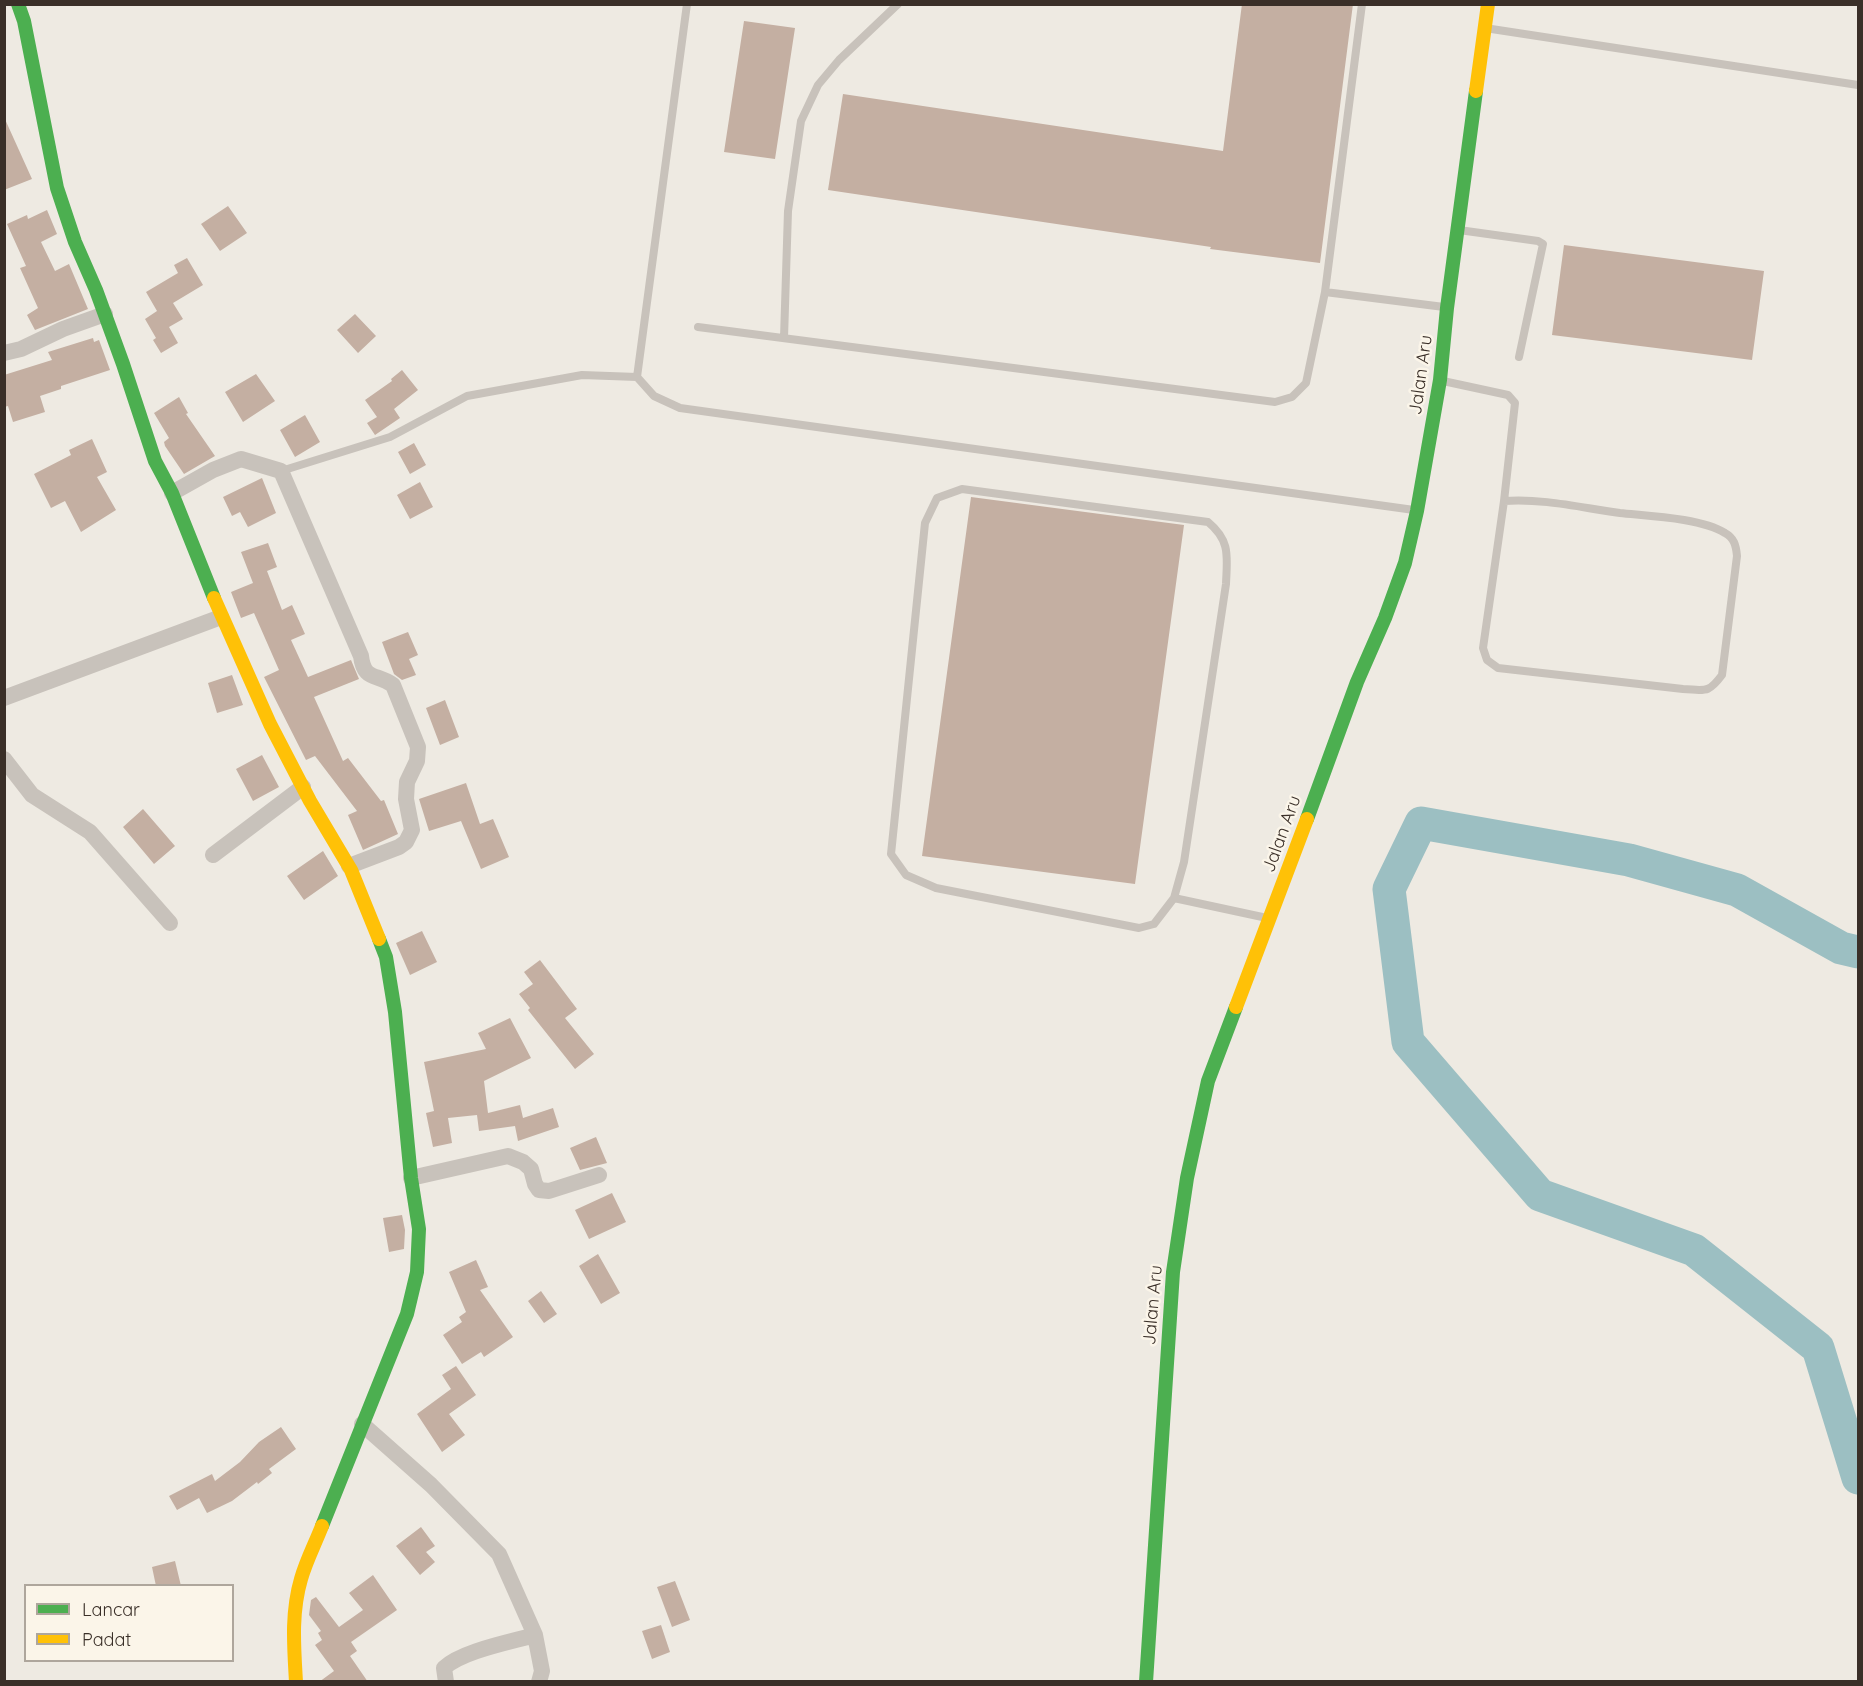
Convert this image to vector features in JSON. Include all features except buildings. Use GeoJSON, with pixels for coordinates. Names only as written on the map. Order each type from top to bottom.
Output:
{"type":"FeatureCollection","features":[{"type":"Feature","properties":{"kind":"street"},"geometry":{"type":"LineString","coordinates":[[18,4],[24,21],[57,188],[75,242],[105,314],[155,461],[172,493],[221,617],[270,724],[349,866],[386,957],[395,1012],[411,1178],[419,1229],[417,1272],[407,1314],[301,1579],[292,1638],[296,1682]]}},
{"type":"Feature","properties":{"kind":"street","name":"Jalan Aru"},"geometry":{"type":"LineString","coordinates":[[1146,1682],[1173,1272],[1187,1178],[1208,1081],[1357,682],[1385,618],[1405,563],[1417,511],[1440,380],[1447,308],[1488,4]]}},
{"type":"Feature","properties":{"kind":"street"},"geometry":{"type":"LineString","coordinates":[[4,353],[21,349],[63,329],[105,314]]}},
{"type":"Feature","properties":{"kind":"street"},"geometry":{"type":"LineString","coordinates":[[172,493],[241,459],[281,471],[361,656],[362,668],[369,675],[393,685],[418,747],[417,761],[407,782],[406,799],[412,830],[409,838],[399,847],[349,866]]}},
{"type":"Feature","properties":{"kind":"street"},"geometry":{"type":"LineString","coordinates":[[4,698],[221,617]]}},
{"type":"Feature","properties":{"kind":"street"},"geometry":{"type":"LineString","coordinates":[[4,759],[32,795],[90,832],[170,923]]}},
{"type":"Feature","properties":{"kind":"street"},"geometry":{"type":"LineString","coordinates":[[213,855],[303,787]]}},
{"type":"Feature","properties":{"kind":"street"},"geometry":{"type":"LineString","coordinates":[[411,1178],[508,1156],[523,1162],[531,1169],[539,1190],[549,1191],[599,1174]]}},
{"type":"Feature","properties":{"kind":"street"},"geometry":{"type":"LineString","coordinates":[[362,1424],[431,1485],[499,1554],[535,1635],[542,1671],[539,1682]]}},
{"type":"Feature","properties":{"kind":"street"},"geometry":{"type":"LineString","coordinates":[[446,1682],[444,1668],[450,1663],[475,1652],[535,1635]]}},
{"type":"Feature","properties":{"kind":"lane"},"geometry":{"type":"LineString","coordinates":[[637,377],[687,4]]}},
{"type":"Feature","properties":{"kind":"lane"},"geometry":{"type":"LineString","coordinates":[[784,338],[788,211],[801,121],[818,85],[839,60],[898,4]]}},
{"type":"Feature","properties":{"kind":"lane"},"geometry":{"type":"LineString","coordinates":[[698,327],[1275,402],[1292,398],[1306,383],[1325,292],[1362,4]]}},
{"type":"Feature","properties":{"kind":"lane"},"geometry":{"type":"LineString","coordinates":[[1485,28],[1858,85]]}},
{"type":"Feature","properties":{"kind":"lane"},"geometry":{"type":"LineString","coordinates":[[1459,230],[1538,241],[1542,244],[1519,357]]}},
{"type":"Feature","properties":{"kind":"lane"},"geometry":{"type":"LineString","coordinates":[[1325,292],[1447,308]]}},
{"type":"Feature","properties":{"kind":"lane"},"geometry":{"type":"LineString","coordinates":[[281,471],[390,437],[467,396],[582,375],[637,377],[654,396],[680,408],[1417,511]]}},
{"type":"Feature","properties":{"kind":"lane"},"geometry":{"type":"LineString","coordinates":[[1440,380],[1508,395],[1515,403],[1483,648],[1487,660],[1498,668],[1683,689],[1713,687],[1722,675],[1737,556],[1736,543],[1725,533],[1695,523],[1561,505],[1517,500],[1504,501]]}},
{"type":"Feature","properties":{"kind":"lane"},"geometry":{"type":"LineString","coordinates":[[962,489],[1194,519],[1208,522],[1219,531],[1227,547],[1226,584],[1184,862],[1174,898],[1154,924],[1139,928],[936,888],[906,876],[891,854],[925,523],[937,498],[962,489]]}},
{"type":"Feature","properties":{"kind":"lane"},"geometry":{"type":"LineString","coordinates":[[1174,898],[1270,919]]}},
{"type":"Feature","properties":{"kind":"waterway"},"geometry":{"type":"LineString","coordinates":[[1858,952],[1841,948],[1737,890],[1629,860],[1421,823],[1389,889],[1408,1042],[1540,1195],[1694,1250],[1818,1348],[1858,1478]]}},
{"type":"Feature","properties":{"kind":"traffic: fast"},"geometry":{"type":"LineString","coordinates":[[18,4],[24,21],[57,188],[75,242],[96,290],[123,364],[155,461],[172,493],[214,598]]}},
{"type":"Feature","properties":{"kind":"traffic: fast"},"geometry":{"type":"LineString","coordinates":[[1307,819],[1357,682],[1385,618],[1405,563],[1417,511],[1440,380],[1447,308],[1476,91]]}},
{"type":"Feature","properties":{"kind":"traffic: fast"},"geometry":{"type":"LineString","coordinates":[[322,1526],[407,1314],[417,1272],[419,1229],[411,1178],[395,1012],[386,957],[379,939]]}},
{"type":"Feature","properties":{"kind":"traffic: fast"},"geometry":{"type":"LineString","coordinates":[[1146,1682],[1173,1272],[1187,1178],[1208,1081],[1236,1007]]}},
{"type":"Feature","properties":{"kind":"traffic: slow"},"geometry":{"type":"LineString","coordinates":[[1476,91],[1488,4]]}},
{"type":"Feature","properties":{"kind":"traffic: slow"},"geometry":{"type":"LineString","coordinates":[[214,598],[270,724],[310,801],[351,870],[379,939]]}},
{"type":"Feature","properties":{"kind":"traffic: slow"},"geometry":{"type":"LineString","coordinates":[[1236,1007],[1307,819]]}},
{"type":"Feature","properties":{"kind":"traffic: slow"},"geometry":{"type":"LineString","coordinates":[[296,1682],[294,1630],[298,1592],[305,1566],[322,1526]]}}]}
